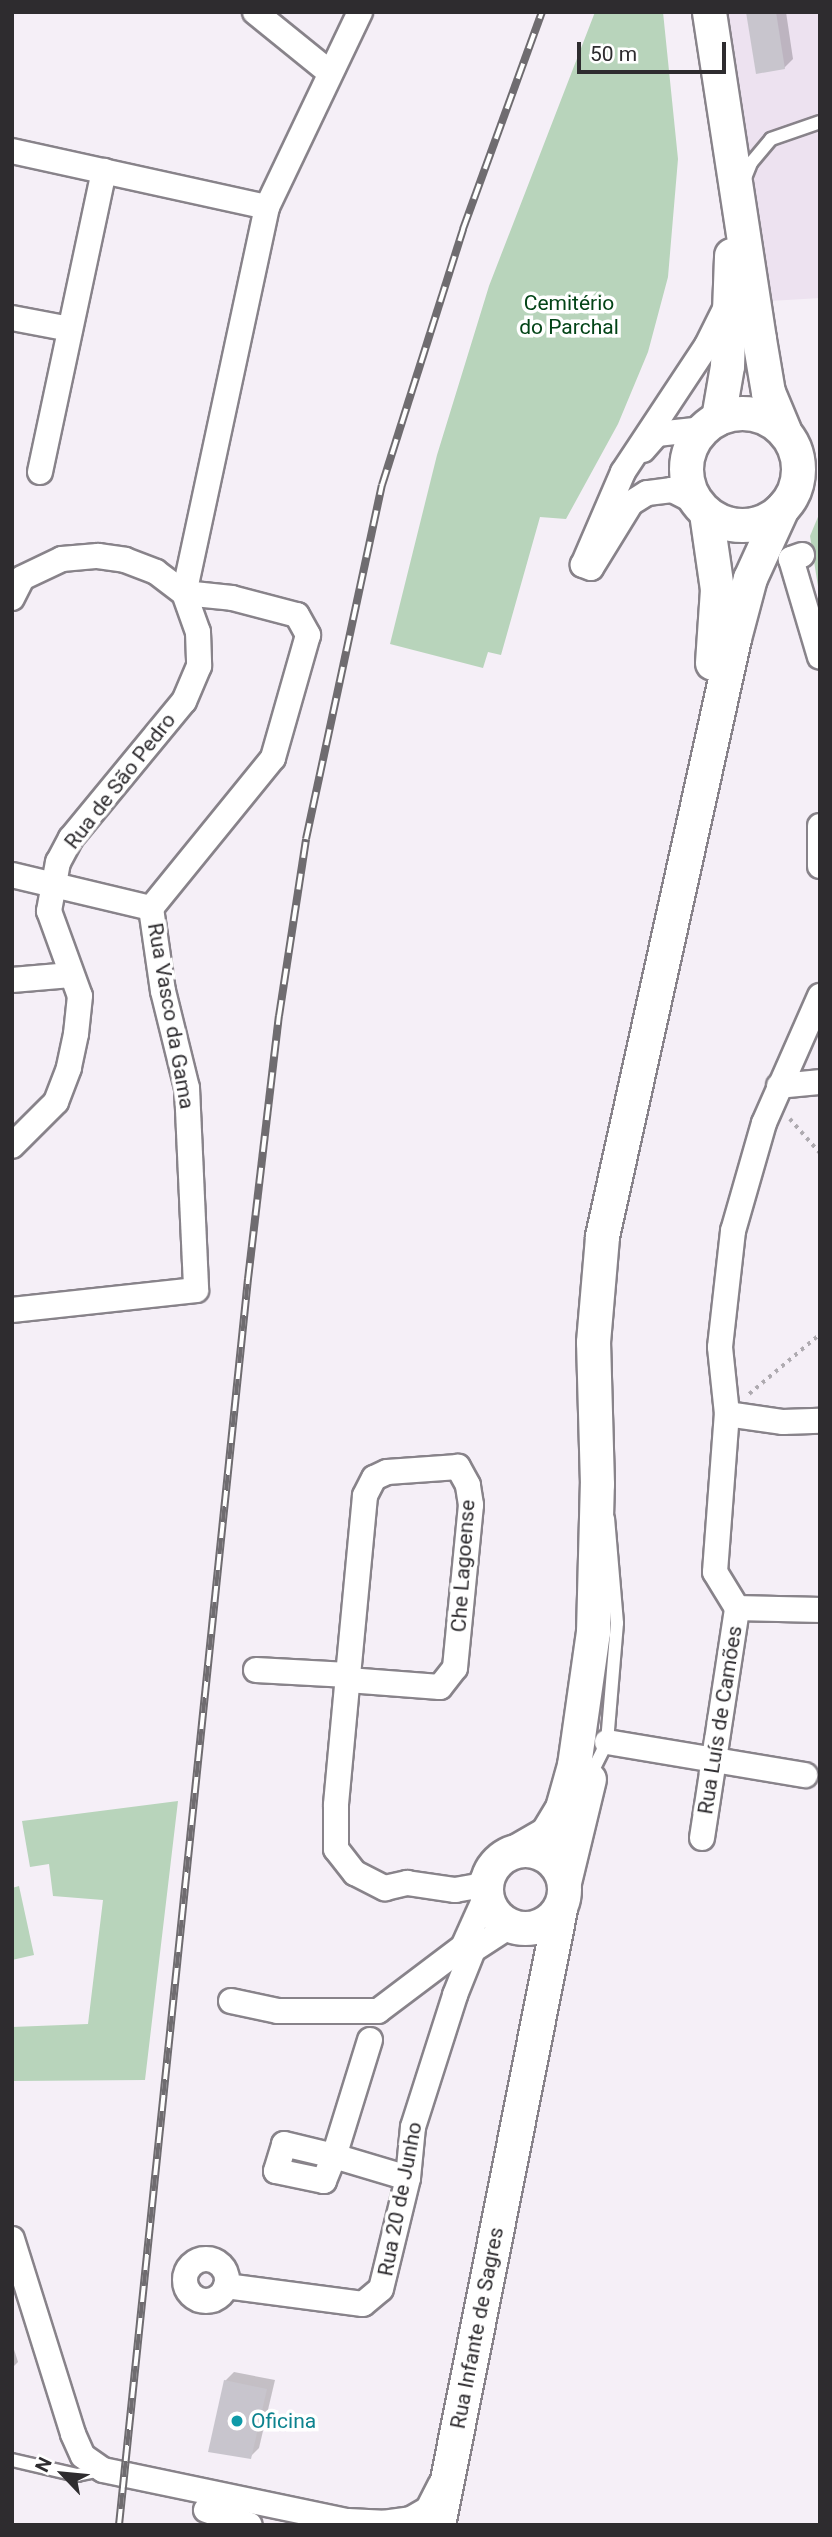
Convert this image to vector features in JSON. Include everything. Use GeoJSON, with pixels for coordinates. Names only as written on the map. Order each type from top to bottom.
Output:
{"type":"FeatureCollection","features":[{"type":"Feature","properties":{"kind":"main road"},"geometry":{"type":"LineString","coordinates":[[514,2131],[538,1982],[538,1956],[491,1910],[484,1893],[518,1850],[547,1833],[562,1808],[574,1765],[593,1632],[597,1484],[593,1342],[601,1236],[701,805],[750,578],[797,498],[799,444],[768,391],[709,12]]}},
{"type":"Feature","properties":{"kind":"main road"},"geometry":{"type":"LineString","coordinates":[[710,423],[727,366],[736,184]]}},
{"type":"Feature","properties":{"kind":"main road"},"geometry":{"type":"LineString","coordinates":[[701,805],[718,589],[701,507],[686,465],[690,445],[710,423],[737,412],[756,414],[799,444]]}},
{"type":"Feature","properties":{"kind":"main road"},"geometry":{"type":"LineString","coordinates":[[701,507],[728,524],[748,525],[797,498]]}},
{"type":"Feature","properties":{"kind":"main road"},"geometry":{"type":"LineString","coordinates":[[514,2131],[589,1779],[600,1715],[606,1536],[597,1484]]}},
{"type":"Feature","properties":{"kind":"main road"},"geometry":{"type":"LineString","coordinates":[[518,1850],[536,1850],[550,1858],[562,1896]]}},
{"type":"Feature","properties":{"kind":"main road"},"geometry":{"type":"LineString","coordinates":[[510,1928],[543,1925],[562,1896]]}},
{"type":"Feature","properties":{"kind":"main road","name":"Rua Infante de Sagres"},"geometry":{"type":"LineString","coordinates":[[438,2525],[514,2131]]}},
{"type":"Feature","properties":{"kind":"street"},"geometry":{"type":"LineString","coordinates":[[255,12],[329,72]]}},
{"type":"Feature","properties":{"kind":"street"},"geometry":{"type":"LineString","coordinates":[[16,584],[62,559],[98,556],[156,572],[184,593],[267,207],[329,72],[360,12]]}},
{"type":"Feature","properties":{"kind":"street"},"geometry":{"type":"LineString","coordinates":[[12,151],[267,207]]}},
{"type":"Feature","properties":{"kind":"street"},"geometry":{"type":"LineString","coordinates":[[40,472],[104,172]]}},
{"type":"Feature","properties":{"kind":"street"},"geometry":{"type":"LineString","coordinates":[[701,507],[672,490],[647,492],[631,503],[591,568],[583,565],[623,472],[707,345],[725,310],[736,184]]}},
{"type":"Feature","properties":{"kind":"street"},"geometry":{"type":"LineString","coordinates":[[12,318],[70,329]]}},
{"type":"Feature","properties":{"kind":"street"},"geometry":{"type":"LineString","coordinates":[[623,472],[657,435],[710,423]]}},
{"type":"Feature","properties":{"kind":"street"},"geometry":{"type":"LineString","coordinates":[[802,555],[791,559],[820,657]]}},
{"type":"Feature","properties":{"kind":"street","name":"Rua de São Pedro"},"geometry":{"type":"LineString","coordinates":[[12,1146],[56,1102],[69,1068],[80,996],[49,911],[51,884],[71,838],[184,701],[199,666],[198,632],[184,593]]}},
{"type":"Feature","properties":{"kind":"street","name":"Rua Vasco da Gama"},"geometry":{"type":"LineString","coordinates":[[12,1310],[196,1290],[187,1088],[163,991],[151,908],[273,758],[308,635],[297,615],[232,598],[184,593]]}},
{"type":"Feature","properties":{"kind":"street"},"geometry":{"type":"LineString","coordinates":[[820,826],[820,866]]}},
{"type":"Feature","properties":{"kind":"street"},"geometry":{"type":"LineString","coordinates":[[12,875],[151,908]]}},
{"type":"Feature","properties":{"kind":"street"},"geometry":{"type":"LineString","coordinates":[[12,980],[71,975]]}},
{"type":"Feature","properties":{"kind":"street","name":"Rua Luís de Camões"},"geometry":{"type":"LineString","coordinates":[[702,1838],[716,1761],[737,1608],[715,1572],[726,1414],[720,1347],[733,1231],[779,1086],[820,996]]}},
{"type":"Feature","properties":{"kind":"street"},"geometry":{"type":"LineString","coordinates":[[779,1086],[820,1082]]}},
{"type":"Feature","properties":{"kind":"street"},"geometry":{"type":"LineString","coordinates":[[726,1414],[783,1422],[820,1420]]}},
{"type":"Feature","properties":{"kind":"street","name":"Che Lagoense"},"geometry":{"type":"LineString","coordinates":[[256,1670],[348,1678],[440,1687],[455,1668],[471,1505],[468,1485],[458,1467],[387,1472],[374,1478],[365,1496],[348,1678],[335,1849],[355,1873],[385,1888]]}},
{"type":"Feature","properties":{"kind":"street"},"geometry":{"type":"LineString","coordinates":[[737,1608],[820,1610]]}},
{"type":"Feature","properties":{"kind":"street"},"geometry":{"type":"LineString","coordinates":[[607,1742],[804,1775]]}},
{"type":"Feature","properties":{"kind":"street"},"geometry":{"type":"LineString","coordinates":[[385,1888],[407,1882],[455,1891],[478,1886],[484,1893]]}},
{"type":"Feature","properties":{"kind":"street"},"geometry":{"type":"LineString","coordinates":[[385,1888],[439,1894],[484,1893]]}},
{"type":"Feature","properties":{"kind":"street"},"geometry":{"type":"LineString","coordinates":[[437,1970],[463,1947],[484,1893]]}},
{"type":"Feature","properties":{"kind":"street"},"geometry":{"type":"LineString","coordinates":[[231,2001],[278,2011],[378,2011],[437,1970],[510,1928]]}},
{"type":"Feature","properties":{"kind":"street","name":"Rua 20 de Junho"},"geometry":{"type":"LineString","coordinates":[[226,2286],[363,2304],[381,2289],[408,2178],[413,2127],[455,1995],[474,1950]]}},
{"type":"Feature","properties":{"kind":"street"},"geometry":{"type":"LineString","coordinates":[[437,1970],[455,1995]]}},
{"type":"Feature","properties":{"kind":"street"},"geometry":{"type":"LineString","coordinates":[[370,2040],[334,2156],[408,2178]]}},
{"type":"Feature","properties":{"kind":"street"},"geometry":{"type":"LineString","coordinates":[[12,2239],[73,2434],[83,2456],[113,2473],[250,2525]]}},
{"type":"Feature","properties":{"kind":"street"},"geometry":{"type":"LineString","coordinates":[[206,2510],[352,2523],[387,2524],[411,2519],[428,2509],[453,2452]]}},
{"type":"Feature","properties":{"kind":"lane"},"geometry":{"type":"LineString","coordinates":[[736,184],[771,139],[820,122]]}},
{"type":"Feature","properties":{"kind":"lane"},"geometry":{"type":"LineString","coordinates":[[589,1779],[607,1742],[617,1623],[612,1530],[597,1484]]}},
{"type":"Feature","properties":{"kind":"lane"},"geometry":{"type":"LineString","coordinates":[[12,2460],[76,2475],[113,2473]]}},
{"type":"Feature","properties":{"kind":"path"},"geometry":{"type":"LineString","coordinates":[[790,1119],[820,1153]]}},
{"type":"Feature","properties":{"kind":"path"},"geometry":{"type":"LineString","coordinates":[[726,1414],[820,1334]]}},
{"type":"Feature","properties":{"kind":"shaded area"},"geometry":{"type":"Polygon","coordinates":[[[709,12],[820,12],[820,298],[753,302],[709,12]]]}},
{"type":"Feature","properties":{"kind":"green space","name":"Cemitério do Parchal"},"geometry":{"type":"Polygon","coordinates":[[[595,12],[663,12],[678,159],[668,277],[648,352],[618,424],[566,519],[540,517],[501,655],[488,652],[483,668],[390,644],[437,455],[489,286],[595,12]]]}},
{"type":"Feature","properties":{"kind":"green space"},"geometry":{"type":"Polygon","coordinates":[[[820,512],[820,599],[810,536],[820,512]]]}},
{"type":"Feature","properties":{"kind":"green space"},"geometry":{"type":"Polygon","coordinates":[[[178,1801],[145,2080],[12,2081],[12,2027],[88,2024],[103,1900],[53,1896],[49,1864],[30,1867],[22,1821],[178,1801]]]}},
{"type":"Feature","properties":{"kind":"green space"},"geometry":{"type":"Polygon","coordinates":[[[19,1886],[34,1955],[12,1960],[12,1888],[19,1886]]]}},
{"type":"Feature","properties":{"kind":"building"},"geometry":{"type":"Polygon","coordinates":[[[746,12],[776,12],[785,69],[756,74],[746,12]]]}},
{"type":"Feature","properties":{"kind":"building","name":"Oficina"},"geometry":{"type":"Polygon","coordinates":[[[224,2380],[267,2389],[251,2459],[208,2452],[224,2380]]]}},
{"type":"Feature","properties":{"kind":"railway"},"geometry":{"type":"LineString","coordinates":[[119,2525],[248,1279],[279,1016],[306,839],[382,485],[463,229],[542,12]]}},
{"type":"Feature","properties":{"kind":"place","name":"Oficina"},"geometry":{"type":"Point","coordinates":[237,2421]}}]}
